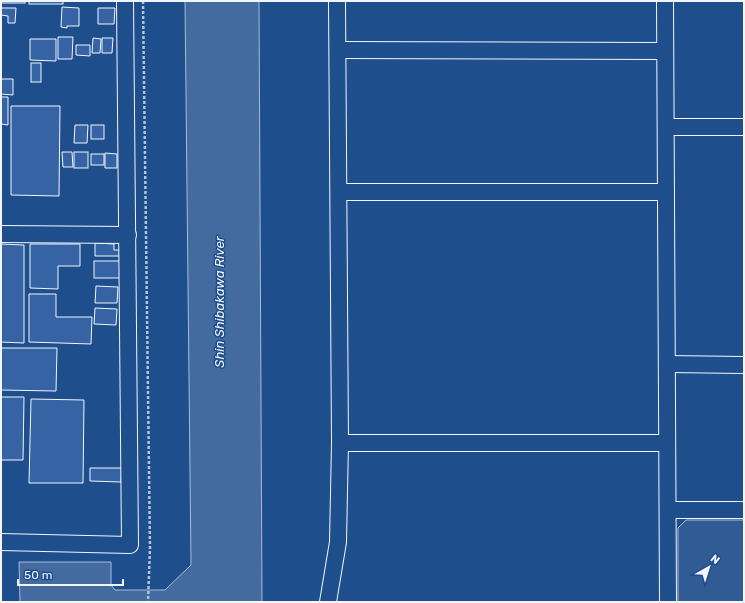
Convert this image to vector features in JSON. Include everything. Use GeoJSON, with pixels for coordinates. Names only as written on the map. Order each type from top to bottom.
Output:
{"type":"FeatureCollection","features":[{"type":"Feature","properties":{"kind":"street"},"geometry":{"type":"LineString","coordinates":[[1,542],[130,545],[125,1]]}},
{"type":"Feature","properties":{"kind":"street"},"geometry":{"type":"LineString","coordinates":[[328,602],[338,542],[340,443],[337,1]]}},
{"type":"Feature","properties":{"kind":"street"},"geometry":{"type":"LineString","coordinates":[[665,1],[668,602]]}},
{"type":"Feature","properties":{"kind":"street"},"geometry":{"type":"LineString","coordinates":[[338,50],[665,51]]}},
{"type":"Feature","properties":{"kind":"street"},"geometry":{"type":"LineString","coordinates":[[666,127],[744,127]]}},
{"type":"Feature","properties":{"kind":"street"},"geometry":{"type":"LineString","coordinates":[[339,192],[666,192]]}},
{"type":"Feature","properties":{"kind":"street"},"geometry":{"type":"LineString","coordinates":[[1,234],[128,235]]}},
{"type":"Feature","properties":{"kind":"street"},"geometry":{"type":"LineString","coordinates":[[667,364],[744,365]]}},
{"type":"Feature","properties":{"kind":"street"},"geometry":{"type":"LineString","coordinates":[[340,443],[667,443]]}},
{"type":"Feature","properties":{"kind":"street"},"geometry":{"type":"LineString","coordinates":[[668,510],[744,510]]}},
{"type":"Feature","properties":{"kind":"path"},"geometry":{"type":"LineString","coordinates":[[143,1],[150,548],[148,602]]}},
{"type":"Feature","properties":{"kind":"shaded area"},"geometry":{"type":"Polygon","coordinates":[[[686,520],[744,520],[744,602],[678,602],[678,528],[686,520]]]}},
{"type":"Feature","properties":{"kind":"water","name":"Shin Shibakawa River"},"geometry":{"type":"Polygon","coordinates":[[[185,1],[259,1],[262,602],[20,602],[19,562],[111,562],[111,585],[115,590],[165,590],[191,565],[185,1]]]}},
{"type":"Feature","properties":{"kind":"building"},"geometry":{"type":"Polygon","coordinates":[[[1,1],[25,1],[25,3],[1,3],[1,1]]]}},
{"type":"Feature","properties":{"kind":"building"},"geometry":{"type":"Polygon","coordinates":[[[29,1],[63,1],[63,4],[29,4],[29,1]]]}},
{"type":"Feature","properties":{"kind":"building"},"geometry":{"type":"Polygon","coordinates":[[[62,7],[79,8],[79,26],[67,26],[67,28],[61,27],[62,7]]]}},
{"type":"Feature","properties":{"kind":"building"},"geometry":{"type":"Polygon","coordinates":[[[1,8],[16,8],[15,23],[8,23],[8,16],[1,15],[1,8]]]}},
{"type":"Feature","properties":{"kind":"building"},"geometry":{"type":"Polygon","coordinates":[[[98,8],[115,8],[114,24],[98,24],[98,8]]]}},
{"type":"Feature","properties":{"kind":"building"},"geometry":{"type":"Polygon","coordinates":[[[58,37],[73,37],[72,59],[58,59],[58,37]]]}},
{"type":"Feature","properties":{"kind":"building"},"geometry":{"type":"Polygon","coordinates":[[[93,38],[101,39],[100,53],[92,53],[93,38]]]}},
{"type":"Feature","properties":{"kind":"building"},"geometry":{"type":"Polygon","coordinates":[[[102,38],[113,38],[112,53],[102,53],[102,38]]]}},
{"type":"Feature","properties":{"kind":"building"},"geometry":{"type":"Polygon","coordinates":[[[30,39],[56,39],[56,61],[30,60],[30,39]]]}},
{"type":"Feature","properties":{"kind":"building"},"geometry":{"type":"Polygon","coordinates":[[[76,45],[90,45],[90,56],[76,55],[76,45]]]}},
{"type":"Feature","properties":{"kind":"building"},"geometry":{"type":"Polygon","coordinates":[[[31,63],[41,63],[41,82],[31,82],[31,63]]]}},
{"type":"Feature","properties":{"kind":"building"},"geometry":{"type":"Polygon","coordinates":[[[1,79],[13,79],[13,95],[1,94],[1,79]]]}},
{"type":"Feature","properties":{"kind":"building"},"geometry":{"type":"Polygon","coordinates":[[[1,97],[8,97],[8,125],[1,124],[1,97]]]}},
{"type":"Feature","properties":{"kind":"building"},"geometry":{"type":"Polygon","coordinates":[[[11,106],[60,106],[59,196],[11,195],[11,106]]]}},
{"type":"Feature","properties":{"kind":"building"},"geometry":{"type":"Polygon","coordinates":[[[75,125],[88,125],[87,143],[74,143],[75,125]]]}},
{"type":"Feature","properties":{"kind":"building"},"geometry":{"type":"Polygon","coordinates":[[[91,125],[104,125],[104,139],[91,139],[91,125]]]}},
{"type":"Feature","properties":{"kind":"building"},"geometry":{"type":"Polygon","coordinates":[[[62,152],[72,152],[73,167],[63,167],[62,152]]]}},
{"type":"Feature","properties":{"kind":"building"},"geometry":{"type":"Polygon","coordinates":[[[74,152],[88,152],[88,168],[74,168],[74,152]]]}},
{"type":"Feature","properties":{"kind":"building"},"geometry":{"type":"Polygon","coordinates":[[[105,153],[117,154],[117,168],[105,168],[105,153]]]}},
{"type":"Feature","properties":{"kind":"building"},"geometry":{"type":"Polygon","coordinates":[[[91,154],[104,154],[104,165],[91,165],[91,154]]]}},
{"type":"Feature","properties":{"kind":"building"},"geometry":{"type":"Polygon","coordinates":[[[95,243],[114,244],[114,250],[121,250],[121,256],[95,256],[95,243]]]}},
{"type":"Feature","properties":{"kind":"building"},"geometry":{"type":"Polygon","coordinates":[[[1,244],[24,245],[24,343],[1,342],[1,244]]]}},
{"type":"Feature","properties":{"kind":"building"},"geometry":{"type":"Polygon","coordinates":[[[30,244],[80,244],[80,266],[58,266],[58,289],[30,288],[30,244]]]}},
{"type":"Feature","properties":{"kind":"building"},"geometry":{"type":"Polygon","coordinates":[[[94,261],[120,261],[120,278],[94,278],[94,261]]]}},
{"type":"Feature","properties":{"kind":"building"},"geometry":{"type":"Polygon","coordinates":[[[96,286],[118,287],[117,303],[95,303],[96,286]]]}},
{"type":"Feature","properties":{"kind":"building"},"geometry":{"type":"Polygon","coordinates":[[[29,294],[56,294],[56,317],[92,317],[91,344],[29,342],[29,294]]]}},
{"type":"Feature","properties":{"kind":"building"},"geometry":{"type":"Polygon","coordinates":[[[95,308],[117,309],[116,325],[94,324],[95,308]]]}},
{"type":"Feature","properties":{"kind":"building"},"geometry":{"type":"Polygon","coordinates":[[[1,348],[57,348],[56,391],[1,390],[1,348]]]}},
{"type":"Feature","properties":{"kind":"building"},"geometry":{"type":"Polygon","coordinates":[[[1,397],[24,397],[23,460],[1,460],[1,397]]]}},
{"type":"Feature","properties":{"kind":"building"},"geometry":{"type":"Polygon","coordinates":[[[31,399],[84,400],[83,483],[29,483],[31,399]]]}},
{"type":"Feature","properties":{"kind":"building"},"geometry":{"type":"Polygon","coordinates":[[[90,468],[122,468],[121,482],[90,481],[90,468]]]}}]}
